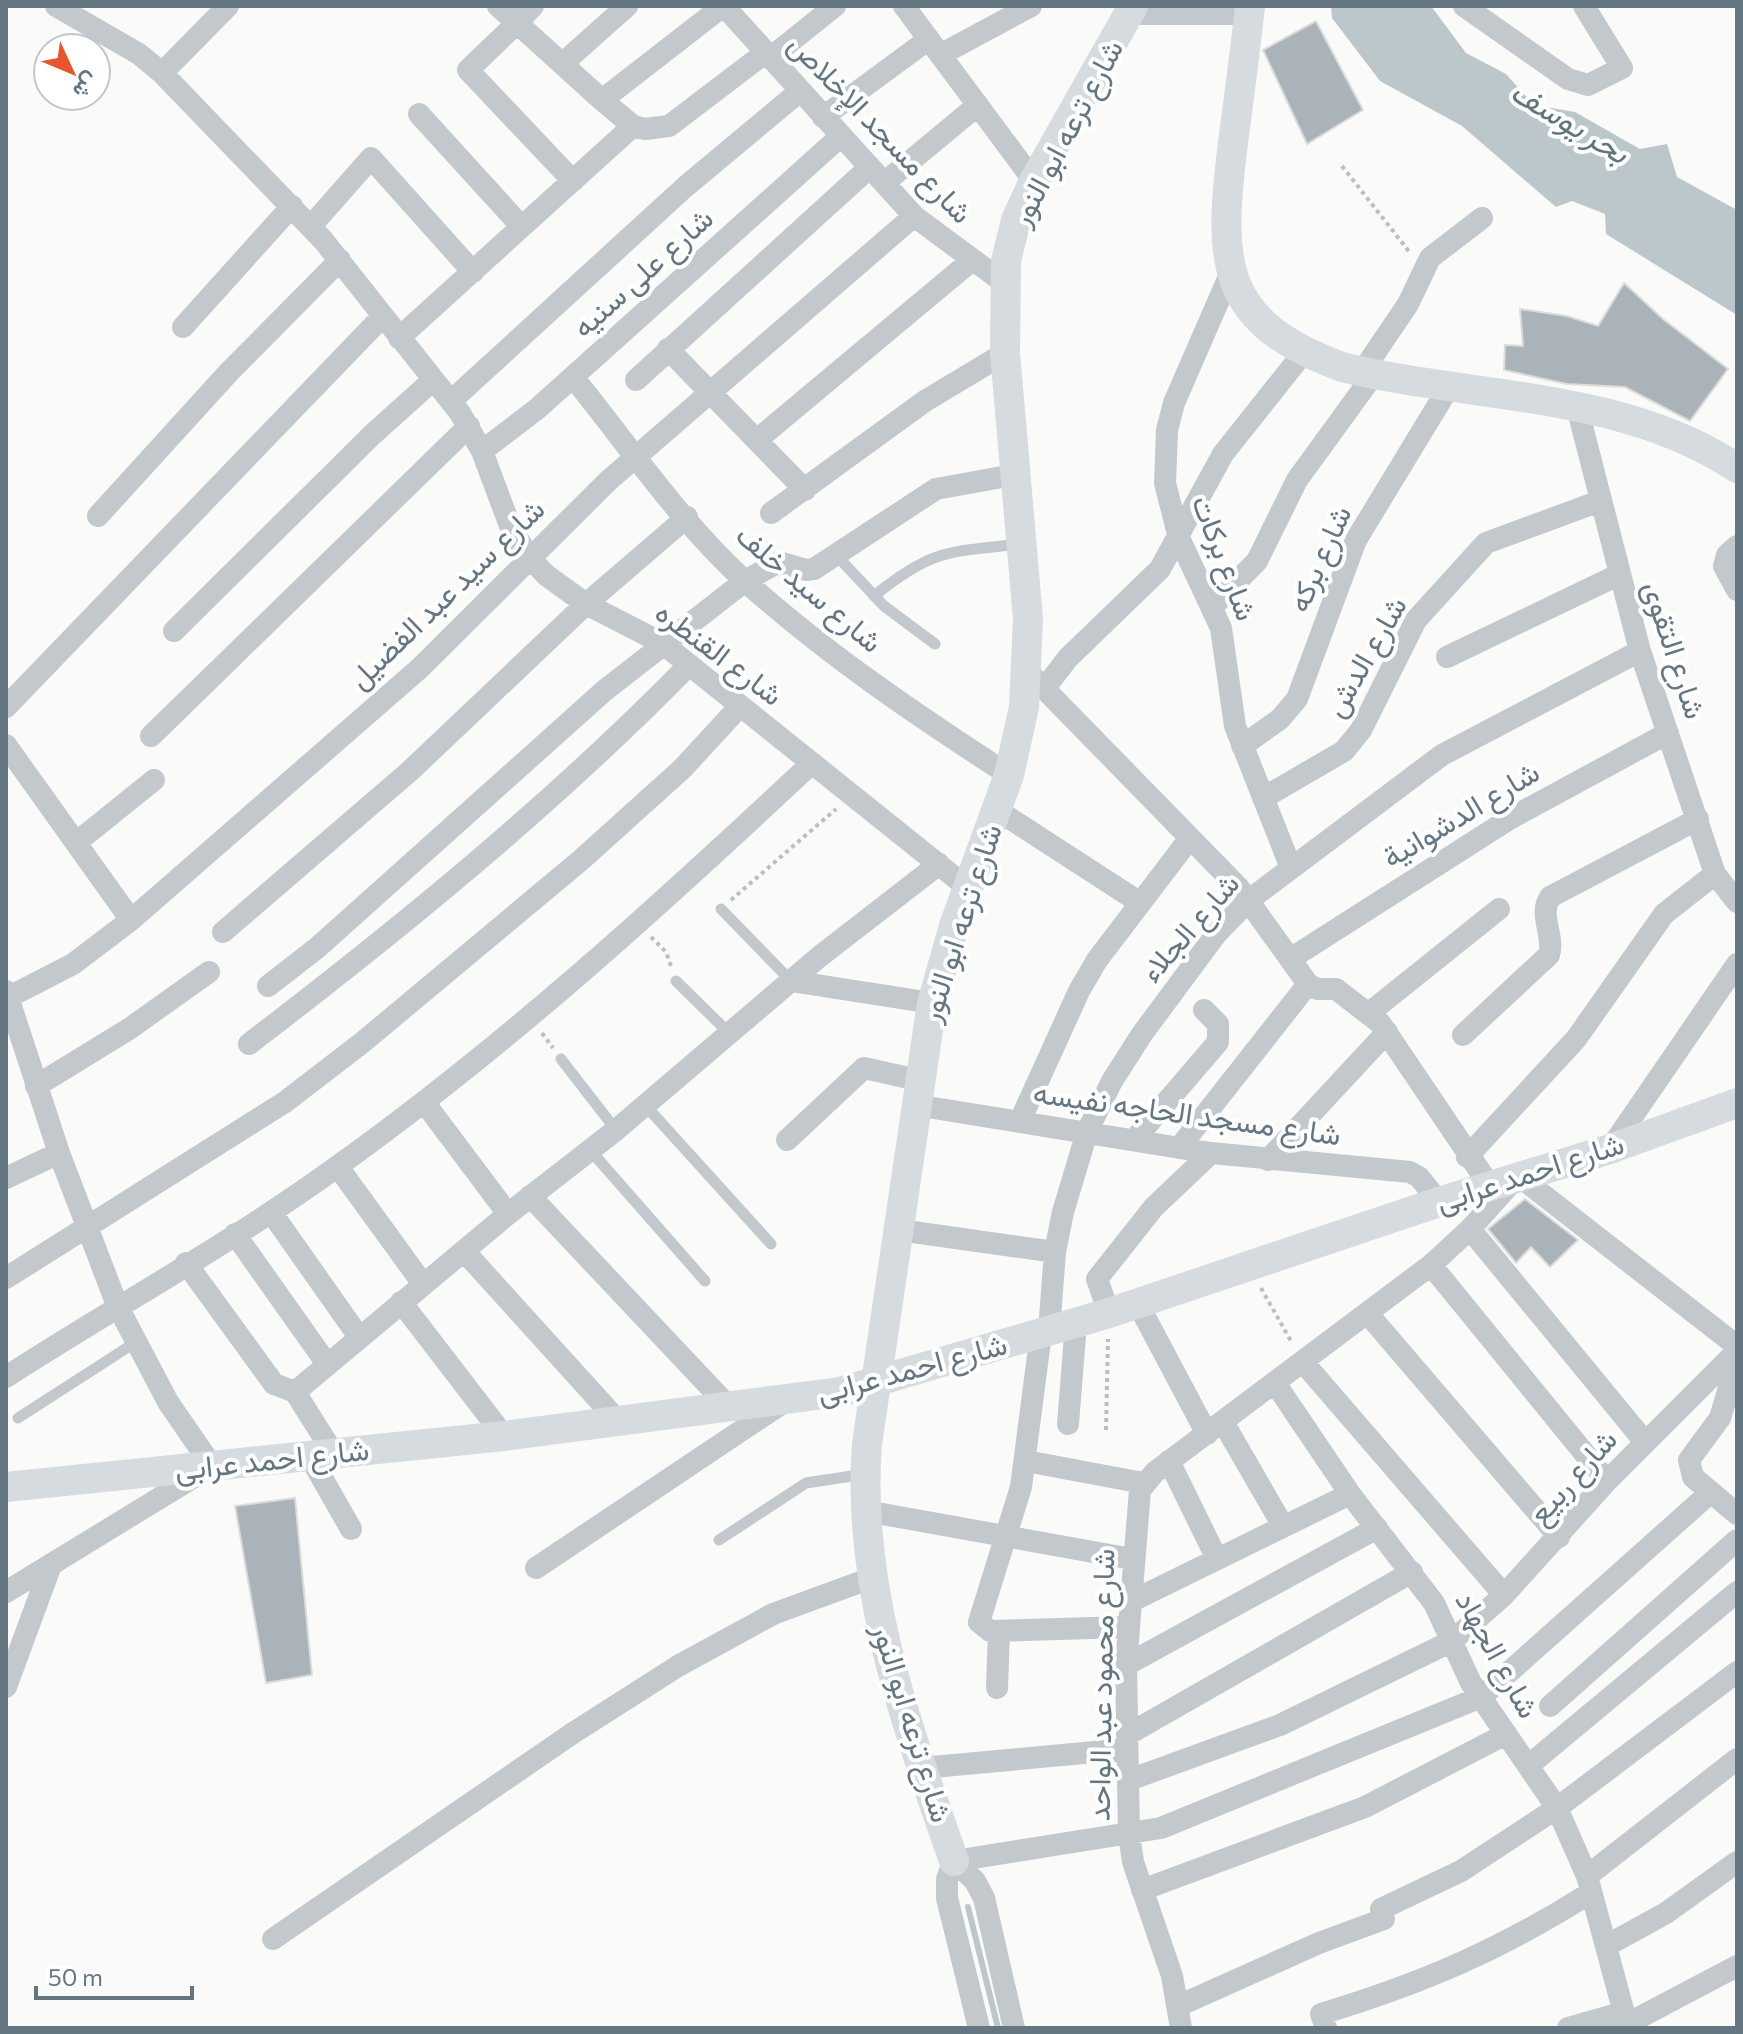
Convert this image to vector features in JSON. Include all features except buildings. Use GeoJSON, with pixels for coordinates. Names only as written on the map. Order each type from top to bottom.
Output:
{"type":"FeatureCollection","features":[{"type":"Feature","properties":{"kind":"street","name":"شارع القنطره"},"geometry":{"type":"LineString","coordinates":[[56,6],[139,54],[162,73],[311,226],[469,426],[482,451],[510,526],[529,557],[565,591],[662,643],[968,888]]}},
{"type":"Feature","properties":{"kind":"street"},"geometry":{"type":"LineString","coordinates":[[162,73],[228,6]]}},
{"type":"Feature","properties":{"kind":"street"},"geometry":{"type":"LineString","coordinates":[[498,6],[633,126],[657,129],[669,126],[835,6]]}},
{"type":"Feature","properties":{"kind":"street"},"geometry":{"type":"LineString","coordinates":[[533,6],[468,70],[573,181]]}},
{"type":"Feature","properties":{"kind":"street"},"geometry":{"type":"LineString","coordinates":[[562,64],[627,6]]}},
{"type":"Feature","properties":{"kind":"street"},"geometry":{"type":"LineString","coordinates":[[602,100],[723,6]]}},
{"type":"Feature","properties":{"kind":"street","name":"شارع مسجد الإخلاص"},"geometry":{"type":"LineString","coordinates":[[723,6],[914,216],[1003,282]]}},
{"type":"Feature","properties":{"kind":"street"},"geometry":{"type":"LineString","coordinates":[[904,6],[1034,181]]}},
{"type":"Feature","properties":{"kind":"street"},"geometry":{"type":"LineString","coordinates":[[823,117],[935,47],[1031,6]]}},
{"type":"Feature","properties":{"kind":"street"},"geometry":{"type":"LineString","coordinates":[[1466,7],[1568,79],[1588,85],[1622,68],[1584,6]]}},
{"type":"Feature","properties":{"kind":"street"},"geometry":{"type":"LineString","coordinates":[[1132,10],[1250,10],[1225,212],[1225,243],[1231,272],[1243,298],[1260,320],[1304,352],[1368,373],[1577,407],[1670,431],[1737,468]]}},
{"type":"Feature","properties":{"kind":"street","name":"شارع ترعه ابو النور"},"geometry":{"type":"LineString","coordinates":[[1014,2028],[984,1898],[975,1881],[954,1861],[891,1668],[874,1577],[865,1474],[916,1092],[932,1003],[968,888],[1009,775],[1024,707],[1036,680],[1013,475],[1003,282],[1013,230],[1034,181],[1132,10]]}},
{"type":"Feature","properties":{"kind":"street"},"geometry":{"type":"LineString","coordinates":[[451,401],[685,187],[800,91]]}},
{"type":"Feature","properties":{"kind":"street"},"geometry":{"type":"LineString","coordinates":[[636,380],[668,349],[877,175],[978,105]]}},
{"type":"Feature","properties":{"kind":"street"},"geometry":{"type":"LineString","coordinates":[[419,114],[521,226]]}},
{"type":"Feature","properties":{"kind":"street"},"geometry":{"type":"LineString","coordinates":[[399,338],[633,126]]}},
{"type":"Feature","properties":{"kind":"street","name":"شارع على سنيه"},"geometry":{"type":"LineString","coordinates":[[482,451],[573,377],[841,136]]}},
{"type":"Feature","properties":{"kind":"street"},"geometry":{"type":"LineString","coordinates":[[311,226],[371,158],[473,272]]}},
{"type":"Feature","properties":{"kind":"street"},"geometry":{"type":"LineString","coordinates":[[183,327],[292,206]]}},
{"type":"Feature","properties":{"kind":"street","name":"شارع سيد عبد الفضيل"},"geometry":{"type":"LineString","coordinates":[[7,994],[73,964],[131,920],[420,668],[529,557],[637,456],[914,216]]}},
{"type":"Feature","properties":{"kind":"street"},"geometry":{"type":"LineString","coordinates":[[1214,605],[1257,561],[1297,480],[1368,373],[1408,304],[1422,269],[1430,258],[1482,218]]}},
{"type":"Feature","properties":{"kind":"street"},"geometry":{"type":"LineString","coordinates":[[98,516],[230,371],[340,260]]}},
{"type":"Feature","properties":{"kind":"street"},"geometry":{"type":"LineString","coordinates":[[758,439],[971,261]]}},
{"type":"Feature","properties":{"kind":"street","name":"شارع بركات"},"geometry":{"type":"LineString","coordinates":[[1231,272],[1174,403],[1167,430],[1165,483],[1179,538],[1214,605],[1226,649],[1232,705],[1242,746],[1291,868]]}},
{"type":"Feature","properties":{"kind":"street"},"geometry":{"type":"LineString","coordinates":[[6,707],[382,317]]}},
{"type":"Feature","properties":{"kind":"street"},"geometry":{"type":"LineString","coordinates":[[668,349],[805,490]]}},
{"type":"Feature","properties":{"kind":"street"},"geometry":{"type":"LineString","coordinates":[[1304,352],[1223,454],[1179,538],[1152,578],[1068,658],[1036,680],[1249,900],[1308,984],[1317,989],[1336,989],[1369,1013],[1387,1032],[1467,1157],[1509,1180],[1737,1348]]}},
{"type":"Feature","properties":{"kind":"street"},"geometry":{"type":"LineString","coordinates":[[771,513],[925,401],[1005,353]]}},
{"type":"Feature","properties":{"kind":"street","name":"شارع سيد خلف"},"geometry":{"type":"LineString","coordinates":[[573,377],[687,517],[745,581],[900,702],[1009,775]]}},
{"type":"Feature","properties":{"kind":"street"},"geometry":{"type":"LineString","coordinates":[[174,631],[372,435],[432,381]]}},
{"type":"Feature","properties":{"kind":"street","name":"شارع بركه"},"geometry":{"type":"LineString","coordinates":[[1242,746],[1280,719],[1297,699],[1356,540],[1449,387]]}},
{"type":"Feature","properties":{"kind":"street","name":"شارع التقوى"},"geometry":{"type":"LineString","coordinates":[[1577,407],[1640,651],[1715,874],[1737,902]]}},
{"type":"Feature","properties":{"kind":"street"},"geometry":{"type":"LineString","coordinates":[[151,736],[469,426]]}},
{"type":"Feature","properties":{"kind":"street"},"geometry":{"type":"LineString","coordinates":[[268,986],[317,948],[662,643],[745,581],[779,562],[810,571],[936,489],[1013,475]]}},
{"type":"Feature","properties":{"kind":"street","name":"شارع الدش"},"geometry":{"type":"LineString","coordinates":[[1263,798],[1344,751],[1361,730],[1416,620],[1486,543],[1600,501]]}},
{"type":"Feature","properties":{"kind":"street"},"geometry":{"type":"LineString","coordinates":[[223,932],[410,771],[586,604],[687,517]]}},
{"type":"Feature","properties":{"kind":"street"},"geometry":{"type":"LineString","coordinates":[[1737,546],[1727,555],[1724,566],[1737,590]]}},
{"type":"Feature","properties":{"kind":"street"},"geometry":{"type":"LineString","coordinates":[[1447,657],[1618,575]]}},
{"type":"Feature","properties":{"kind":"street","name":"شارع الجلاء"},"geometry":{"type":"LineString","coordinates":[[1055,1329],[1055,1252],[1070,1185],[1087,1132],[1112,1081],[1142,1034],[1217,933],[1249,900],[1466,740],[1640,651]]}},
{"type":"Feature","properties":{"kind":"street"},"geometry":{"type":"LineString","coordinates":[[249,1044],[358,961],[462,872],[601,749],[689,665]]}},
{"type":"Feature","properties":{"kind":"street"},"geometry":{"type":"LineString","coordinates":[[6,1278],[285,1102],[363,1042],[581,860],[683,768],[740,706]]}},
{"type":"Feature","properties":{"kind":"street","name":"شارع الدشوانية"},"geometry":{"type":"LineString","coordinates":[[1290,959],[1499,825],[1668,733]]}},
{"type":"Feature","properties":{"kind":"street"},"geometry":{"type":"LineString","coordinates":[[6,745],[131,920]]}},
{"type":"Feature","properties":{"kind":"street"},"geometry":{"type":"LineString","coordinates":[[6,1377],[117,1305],[271,1212],[338,1167],[424,1102],[530,1018],[638,924],[812,763]]}},
{"type":"Feature","properties":{"kind":"street"},"geometry":{"type":"LineString","coordinates":[[77,842],[154,780]]}},
{"type":"Feature","properties":{"kind":"street"},"geometry":{"type":"LineString","coordinates":[[997,810],[1139,902]]}},
{"type":"Feature","properties":{"kind":"street"},"geometry":{"type":"LineString","coordinates":[[1463,1035],[1549,955],[1552,942],[1545,910],[1550,897],[1698,819]]}},
{"type":"Feature","properties":{"kind":"street"},"geometry":{"type":"LineString","coordinates":[[1020,1121],[1079,991],[1139,902],[1190,838]]}},
{"type":"Feature","properties":{"kind":"street"},"geometry":{"type":"LineString","coordinates":[[295,1392],[530,1196],[616,1130],[791,981],[939,864]]}},
{"type":"Feature","properties":{"kind":"street"},"geometry":{"type":"LineString","coordinates":[[1467,1157],[1576,1039],[1664,914],[1715,874]]}},
{"type":"Feature","properties":{"kind":"street"},"geometry":{"type":"LineString","coordinates":[[1369,1013],[1499,909]]}},
{"type":"Feature","properties":{"kind":"street"},"geometry":{"type":"LineString","coordinates":[[1610,1149],[1737,964]]}},
{"type":"Feature","properties":{"kind":"street"},"geometry":{"type":"LineString","coordinates":[[36,1086],[129,1029],[209,972]]}},
{"type":"Feature","properties":{"kind":"street"},"geometry":{"type":"LineString","coordinates":[[791,981],[932,1003]]}},
{"type":"Feature","properties":{"kind":"street"},"geometry":{"type":"LineString","coordinates":[[1179,1148],[1308,984]]}},
{"type":"Feature","properties":{"kind":"street"},"geometry":{"type":"LineString","coordinates":[[6,1592],[212,1466],[168,1402],[117,1305],[36,1086],[16,1060],[7,994]]}},
{"type":"Feature","properties":{"kind":"street"},"geometry":{"type":"LineString","coordinates":[[1134,1140],[1218,1042],[1218,1024],[1204,1010]]}},
{"type":"Feature","properties":{"kind":"street"},"geometry":{"type":"LineString","coordinates":[[1268,1160],[1387,1032]]}},
{"type":"Feature","properties":{"kind":"street","name":"شارع مسجد الحاجه نفيسه"},"geometry":{"type":"LineString","coordinates":[[787,1140],[864,1068],[916,1092],[1020,1121],[1211,1153],[1410,1172],[1419,1177],[1439,1202]]}},
{"type":"Feature","properties":{"kind":"street"},"geometry":{"type":"LineString","coordinates":[[424,1102],[508,1214]]}},
{"type":"Feature","properties":{"kind":"street","name":"شارع احمد عرابى"},"geometry":{"type":"LineString","coordinates":[[6,1487],[504,1436],[787,1400],[875,1384],[1138,1304],[1439,1202],[1610,1149],[1737,1103]]}},
{"type":"Feature","properties":{"kind":"street"},"geometry":{"type":"LineString","coordinates":[[6,1178],[59,1153]]}},
{"type":"Feature","properties":{"kind":"street"},"geometry":{"type":"LineString","coordinates":[[1109,1313],[1097,1279],[1154,1207],[1211,1153]]}},
{"type":"Feature","properties":{"kind":"street"},"geometry":{"type":"LineString","coordinates":[[338,1167],[423,1284]]}},
{"type":"Feature","properties":{"kind":"street"},"geometry":{"type":"LineString","coordinates":[[1026,1461],[1143,1483],[1431,1265],[1470,1229],[1509,1180]]}},
{"type":"Feature","properties":{"kind":"street"},"geometry":{"type":"LineString","coordinates":[[530,1196],[729,1407]]}},
{"type":"Feature","properties":{"kind":"street"},"geometry":{"type":"LineString","coordinates":[[271,1212],[359,1337]]}},
{"type":"Feature","properties":{"kind":"street"},"geometry":{"type":"LineString","coordinates":[[1470,1229],[1645,1442]]}},
{"type":"Feature","properties":{"kind":"street"},"geometry":{"type":"LineString","coordinates":[[899,1230],[1055,1252]]}},
{"type":"Feature","properties":{"kind":"street"},"geometry":{"type":"LineString","coordinates":[[235,1234],[327,1364]]}},
{"type":"Feature","properties":{"kind":"street"},"geometry":{"type":"LineString","coordinates":[[464,1251],[618,1421]]}},
{"type":"Feature","properties":{"kind":"street"},"geometry":{"type":"LineString","coordinates":[[186,1263],[274,1384],[295,1392],[351,1529]]}},
{"type":"Feature","properties":{"kind":"street"},"geometry":{"type":"LineString","coordinates":[[1431,1265],[1607,1481]]}},
{"type":"Feature","properties":{"kind":"street"},"geometry":{"type":"LineString","coordinates":[[401,1302],[504,1436]]}},
{"type":"Feature","properties":{"kind":"street"},"geometry":{"type":"LineString","coordinates":[[1138,1304],[1215,1428],[1283,1526]]}},
{"type":"Feature","properties":{"kind":"street"},"geometry":{"type":"LineString","coordinates":[[1368,1314],[1559,1537]]}},
{"type":"Feature","properties":{"kind":"street"},"geometry":{"type":"LineString","coordinates":[[1055,1329],[1068,1424]]}},
{"type":"Feature","properties":{"kind":"street"},"geometry":{"type":"LineString","coordinates":[[1055,1329],[1007,1537],[979,1617],[985,1630],[999,1631],[1127,1627]]}},
{"type":"Feature","properties":{"kind":"street","name":"شارع ربيع"},"geometry":{"type":"LineString","coordinates":[[1129,1780],[1280,1725],[1452,1641],[1504,1595],[1607,1481],[1737,1348]]}},
{"type":"Feature","properties":{"kind":"street"},"geometry":{"type":"LineString","coordinates":[[1737,1361],[1720,1418],[1689,1460],[1693,1477],[1737,1514]]}},
{"type":"Feature","properties":{"kind":"street"},"geometry":{"type":"LineString","coordinates":[[1303,1362],[1504,1595]]}},
{"type":"Feature","properties":{"kind":"street","name":"شارع الجهاد"},"geometry":{"type":"LineString","coordinates":[[1275,1383],[1350,1494],[1434,1603],[1481,1697],[1557,1808],[1588,1884],[1626,2021]]}},
{"type":"Feature","properties":{"kind":"street"},"geometry":{"type":"LineString","coordinates":[[536,1568],[787,1400]]}},
{"type":"Feature","properties":{"kind":"street"},"geometry":{"type":"LineString","coordinates":[[1169,1461],[1216,1557]]}},
{"type":"Feature","properties":{"kind":"street","name":"شارع محمود عبد الواحد"},"geometry":{"type":"LineString","coordinates":[[1143,1483],[1137,1502],[1127,1627],[1129,1834],[1142,1890],[1164,1947],[1179,2017]]}},
{"type":"Feature","properties":{"kind":"street"},"geometry":{"type":"LineString","coordinates":[[954,1861],[1129,1834],[1176,1823],[1481,1697],[1711,1492]]}},
{"type":"Feature","properties":{"kind":"street"},"geometry":{"type":"LineString","coordinates":[[1128,1603],[1216,1557],[1350,1494]]}},
{"type":"Feature","properties":{"kind":"street"},"geometry":{"type":"LineString","coordinates":[[866,1511],[1132,1559]]}},
{"type":"Feature","properties":{"kind":"street"},"geometry":{"type":"LineString","coordinates":[[1126,1665],[1377,1528]]}},
{"type":"Feature","properties":{"kind":"street"},"geometry":{"type":"LineString","coordinates":[[1550,1706],[1737,1540]]}},
{"type":"Feature","properties":{"kind":"street"},"geometry":{"type":"LineString","coordinates":[[6,1687],[51,1565]]}},
{"type":"Feature","properties":{"kind":"street"},"geometry":{"type":"LineString","coordinates":[[922,1768],[1127,1742],[1412,1572]]}},
{"type":"Feature","properties":{"kind":"street"},"geometry":{"type":"LineString","coordinates":[[273,1939],[573,1733],[678,1666],[773,1614],[874,1577]]}},
{"type":"Feature","properties":{"kind":"street"},"geometry":{"type":"LineString","coordinates":[[1528,1766],[1737,1592]]}},
{"type":"Feature","properties":{"kind":"street"},"geometry":{"type":"LineString","coordinates":[[997,1688],[999,1631]]}},
{"type":"Feature","properties":{"kind":"street"},"geometry":{"type":"LineString","coordinates":[[1179,2017],[1319,1943],[1384,1919],[1381,1909],[1461,1871],[1557,1808],[1737,1672]]}},
{"type":"Feature","properties":{"kind":"street"},"geometry":{"type":"LineString","coordinates":[[1142,1890],[1355,1811],[1506,1734]]}},
{"type":"Feature","properties":{"kind":"street"},"geometry":{"type":"LineString","coordinates":[[1326,2028],[1321,2014],[1402,1988],[1477,1958],[1588,1884],[1737,1759]]}},
{"type":"Feature","properties":{"kind":"street","name":"شارع ترعه ابو النور"},"geometry":{"type":"LineString","coordinates":[[954,1861],[947,1879],[947,1898],[979,2028]]}},
{"type":"Feature","properties":{"kind":"street"},"geometry":{"type":"LineString","coordinates":[[1606,1946],[1666,1913],[1737,1862]]}},
{"type":"Feature","properties":{"kind":"street"},"geometry":{"type":"LineString","coordinates":[[1568,2028],[1626,2021],[1737,1966]]}},
{"type":"Feature","properties":{"kind":"lane"},"geometry":{"type":"LineString","coordinates":[[874,596],[910,566],[927,558],[946,552],[1020,544]]}},
{"type":"Feature","properties":{"kind":"lane"},"geometry":{"type":"LineString","coordinates":[[837,556],[874,596],[935,644]]}},
{"type":"Feature","properties":{"kind":"lane"},"geometry":{"type":"LineString","coordinates":[[721,909],[791,981]]}},
{"type":"Feature","properties":{"kind":"lane"},"geometry":{"type":"LineString","coordinates":[[676,981],[729,1033]]}},
{"type":"Feature","properties":{"kind":"lane"},"geometry":{"type":"LineString","coordinates":[[561,1059],[616,1130]]}},
{"type":"Feature","properties":{"kind":"lane"},"geometry":{"type":"LineString","coordinates":[[645,1105],[771,1244]]}},
{"type":"Feature","properties":{"kind":"lane"},"geometry":{"type":"LineString","coordinates":[[590,1150],[705,1281]]}},
{"type":"Feature","properties":{"kind":"lane"},"geometry":{"type":"LineString","coordinates":[[18,1418],[136,1342]]}},
{"type":"Feature","properties":{"kind":"lane"},"geometry":{"type":"LineString","coordinates":[[719,1540],[806,1483],[865,1474]]}},
{"type":"Feature","properties":{"kind":"path"},"geometry":{"type":"LineString","coordinates":[[1342,166],[1422,269]]}},
{"type":"Feature","properties":{"kind":"path"},"geometry":{"type":"LineString","coordinates":[[721,909],[853,795]]}},
{"type":"Feature","properties":{"kind":"path"},"geometry":{"type":"LineString","coordinates":[[638,924],[666,952],[676,981]]}},
{"type":"Feature","properties":{"kind":"path"},"geometry":{"type":"LineString","coordinates":[[530,1018],[561,1059]]}},
{"type":"Feature","properties":{"kind":"path"},"geometry":{"type":"LineString","coordinates":[[1249,1266],[1303,1362]]}},
{"type":"Feature","properties":{"kind":"path"},"geometry":{"type":"LineString","coordinates":[[1106,1430],[1109,1313]]}},
{"type":"Feature","properties":{"kind":"water","name":"بحر يوسف"},"geometry":{"type":"Polygon","coordinates":[[[1331,6],[1431,6],[1466,53],[1506,74],[1534,105],[1575,112],[1640,149],[1667,144],[1677,177],[1737,210],[1737,315],[1606,234],[1605,214],[1572,201],[1556,207],[1462,126],[1380,81],[1332,18],[1331,6]]]}},
{"type":"Feature","properties":{"kind":"waterway"},"geometry":{"type":"LineString","coordinates":[[968,1907],[998,2028]]}}]}
